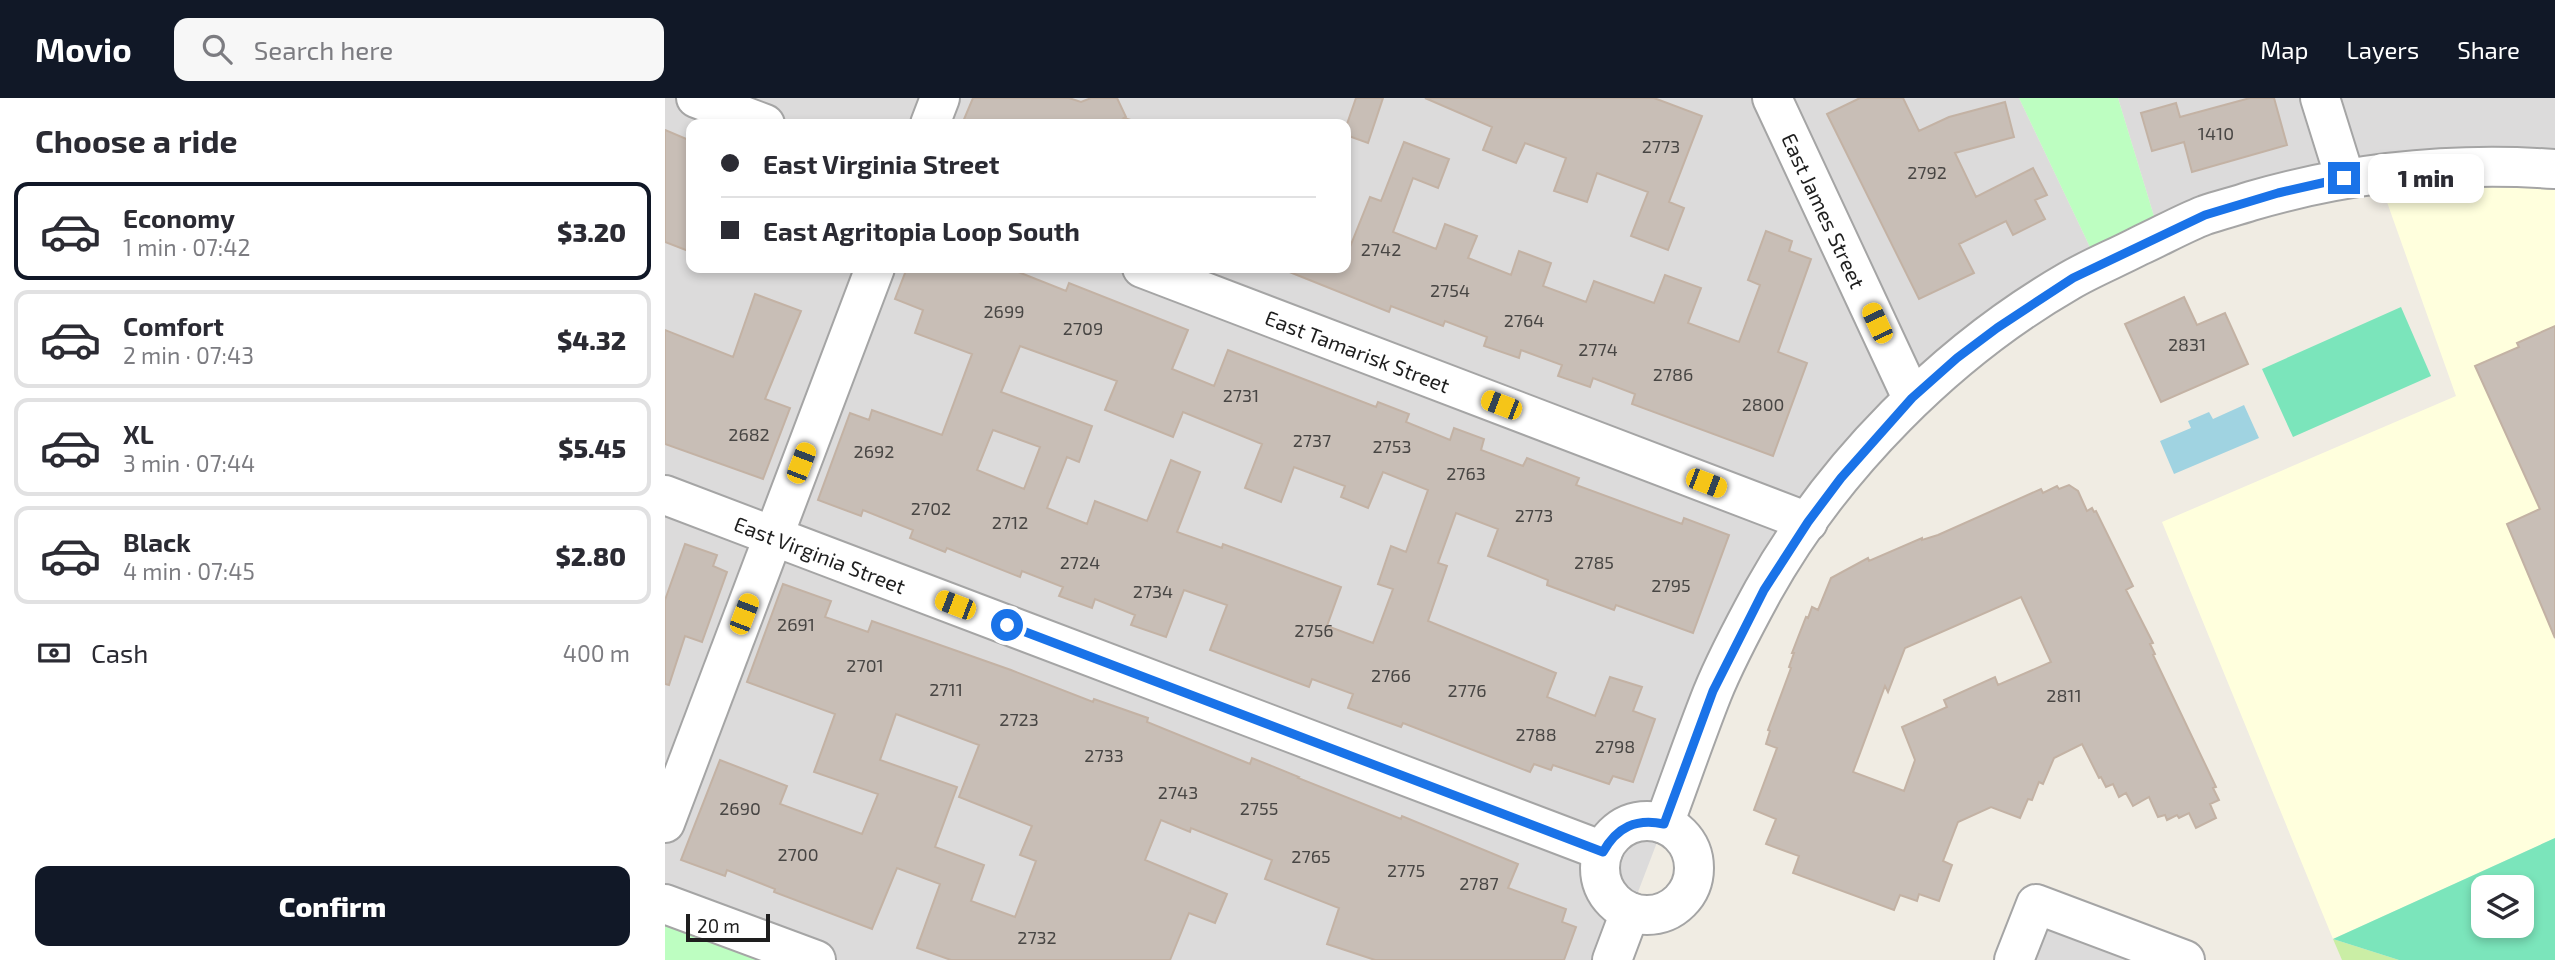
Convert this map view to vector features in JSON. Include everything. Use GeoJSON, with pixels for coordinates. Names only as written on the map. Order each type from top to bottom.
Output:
{"type":"FeatureCollection","features":[{"type":"Feature","properties":{"kind":"street"},"geometry":{"type":"LineString","coordinates":[[696,98],[752,119]]}},
{"type":"Feature","properties":{"kind":"street"},"geometry":{"type":"LineString","coordinates":[[932,119],[940,98]]}},
{"type":"Feature","properties":{"kind":"street","name":"East James Street"},"geometry":{"type":"LineString","coordinates":[[1772,98],[1912,398]]}},
{"type":"Feature","properties":{"kind":"street"},"geometry":{"type":"LineString","coordinates":[[2320,98],[2344,178]]}},
{"type":"Feature","properties":{"kind":"street"},"geometry":{"type":"LineString","coordinates":[[1664,824],[1713,691],[1764,590],[1808,522],[1841,478],[1912,398],[1957,358],[1997,328],[2073,278],[2205,215],[2278,193],[2344,178],[2411,169],[2472,165],[2554,169]]}},
{"type":"Feature","properties":{"kind":"street"},"geometry":{"type":"LineString","coordinates":[[665,823],[874,273]]}},
{"type":"Feature","properties":{"kind":"street","name":"East Tamarisk Street"},"geometry":{"type":"LineString","coordinates":[[1155,273],[1808,522]]}},
{"type":"Feature","properties":{"kind":"street","name":"East Virginia Street"},"geometry":{"type":"LineString","coordinates":[[665,495],[1603,852]]}},
{"type":"Feature","properties":{"kind":"street"},"geometry":{"type":"LineString","coordinates":[[1635,822],[1664,824],[1684,838],[1690,849],[1694,873],[1691,885],[1686,896],[1661,914],[1630,912],[1617,905],[1607,894],[1601,880],[1603,852],[1610,838],[1635,822]]}},
{"type":"Feature","properties":{"kind":"street"},"geometry":{"type":"LineString","coordinates":[[665,904],[816,960]]}},
{"type":"Feature","properties":{"kind":"street"},"geometry":{"type":"LineString","coordinates":[[2014,960],[2036,904],[2185,960]]}},
{"type":"Feature","properties":{"kind":"street"},"geometry":{"type":"LineString","coordinates":[[1612,960],[1630,912]]}},
{"type":"Feature","properties":{"kind":"shaded area"},"geometry":{"type":"Polygon","coordinates":[[[665,98],[2019,98],[2099,266],[1841,478],[1664,824],[1612,960],[665,960],[665,98]]]}},
{"type":"Feature","properties":{"kind":"shaded area"},"geometry":{"type":"Polygon","coordinates":[[[2118,98],[2555,98],[2555,169],[2471,165],[2160,236],[2118,98]]]}},
{"type":"Feature","properties":{"kind":"shaded area"},"geometry":{"type":"Polygon","coordinates":[[[2555,169],[2555,838],[2333,939],[2162,522],[2456,396],[2377,174],[2555,169]]]}},
{"type":"Feature","properties":{"kind":"shaded area"},"geometry":{"type":"Polygon","coordinates":[[[2036,904],[2185,960],[2014,960],[2036,904]]]}},
{"type":"Feature","properties":{"kind":"green space"},"geometry":{"type":"Polygon","coordinates":[[[2019,98],[2118,98],[2160,236],[2099,266],[2019,98]]]}},
{"type":"Feature","properties":{"kind":"green space"},"geometry":{"type":"Polygon","coordinates":[[[2401,307],[2431,376],[2293,437],[2262,369],[2401,307]]]}},
{"type":"Feature","properties":{"kind":"green space"},"geometry":{"type":"Polygon","coordinates":[[[2555,838],[2555,960],[2399,960],[2333,939],[2471,876],[2471,938],[2534,938],[2534,875],[2474,875],[2555,838]]]}},
{"type":"Feature","properties":{"kind":"green space"},"geometry":{"type":"Polygon","coordinates":[[[665,904],[803,960],[665,960],[665,904]]]}},
{"type":"Feature","properties":{"kind":"green space"},"geometry":{"type":"Polygon","coordinates":[[[2333,939],[2399,960],[2342,960],[2333,939]]]}},
{"type":"Feature","properties":{"kind":"water"},"geometry":{"type":"Polygon","coordinates":[[[2244,405],[2259,438],[2174,474],[2160,441],[2191,428],[2188,421],[2209,412],[2213,419],[2244,405]]]}},
{"type":"Feature","properties":{"kind":"building"},"geometry":{"type":"Polygon","coordinates":[[[973,98],[1069,98],[1081,102],[1091,98],[1117,98],[1126,117],[1124,118],[1127,119],[964,119],[973,98]]]}},
{"type":"Feature","properties":{"kind":"building"},"geometry":{"type":"Polygon","coordinates":[[[1356,98],[1383,98],[1368,143],[1351,137],[1351,119],[1349,119],[1356,98]]]}},
{"type":"Feature","properties":{"kind":"building"},"geometry":{"type":"Polygon","coordinates":[[[1425,98],[1654,98],[1702,116],[1669,202],[1684,208],[1668,250],[1631,236],[1648,192],[1597,173],[1587,202],[1554,191],[1566,158],[1525,143],[1516,163],[1483,150],[1492,127],[1425,98]]]}},
{"type":"Feature","properties":{"kind":"building"},"geometry":{"type":"Polygon","coordinates":[[[1860,98],[1903,98],[1919,131],[1949,117],[2005,102],[2014,137],[1955,153],[1976,197],[2033,168],[2047,195],[2035,200],[2045,219],[2013,235],[2006,221],[1959,244],[1974,273],[1919,299],[1827,114],[1860,98]]]}},
{"type":"Feature","properties":{"kind":"building"},"geometry":{"type":"Polygon","coordinates":[[[2250,98],[2274,98],[2287,145],[2192,172],[2184,142],[2152,151],[2141,113],[2176,103],[2180,117],[2250,98]]]}},
{"type":"Feature","properties":{"kind":"building"},"geometry":{"type":"Polygon","coordinates":[[[665,130],[686,139],[686,250],[665,242],[665,130]]]}},
{"type":"Feature","properties":{"kind":"building"},"geometry":{"type":"Polygon","coordinates":[[[1404,142],[1449,159],[1438,188],[1413,178],[1393,232],[1436,249],[1445,224],[1477,236],[1468,258],[1511,275],[1519,251],[1551,263],[1543,286],[1586,302],[1594,281],[1654,303],[1665,275],[1701,288],[1688,323],[1739,342],[1760,285],[1748,280],[1766,231],[1792,241],[1789,251],[1811,259],[1778,352],[1807,363],[1773,456],[1632,404],[1635,394],[1593,378],[1590,387],[1558,376],[1562,365],[1521,350],[1519,358],[1484,346],[1487,337],[1445,321],[1443,326],[1391,306],[1389,312],[1292,273],[1351,273],[1351,244],[1370,197],[1381,201],[1404,142]]]}},
{"type":"Feature","properties":{"kind":"building"},"geometry":{"type":"Polygon","coordinates":[[[905,273],[1021,273],[1066,291],[1069,283],[1188,330],[1172,369],[1214,386],[1228,350],[1376,407],[1378,402],[1409,414],[1406,422],[1450,440],[1454,428],[1484,439],[1481,450],[1523,466],[1527,458],[1579,478],[1576,485],[1682,524],[1684,518],[1729,535],[1693,633],[1616,605],[1614,610],[1547,585],[1548,580],[1488,556],[1498,529],[1456,513],[1438,563],[1447,566],[1428,621],[1556,673],[1547,697],[1595,716],[1610,677],[1642,687],[1633,711],[1655,719],[1633,782],[1613,776],[1609,784],[1553,765],[1551,770],[1534,764],[1530,772],[1403,723],[1401,727],[1348,708],[1353,694],[1312,679],[1309,687],[1210,650],[1227,605],[1184,590],[1166,637],[1131,625],[1135,615],[1095,599],[1092,608],[1059,596],[1063,587],[1022,571],[1020,577],[947,548],[945,552],[910,538],[913,530],[863,510],[861,516],[818,500],[850,413],[869,420],[872,410],[942,435],[972,354],[915,333],[923,310],[895,299],[905,273]],[[1020,346],[1001,392],[1092,426],[1079,462],[1067,457],[1047,508],[1087,524],[1095,501],[1147,521],[1171,460],[1200,472],[1177,532],[1222,548],[1223,544],[1341,587],[1327,626],[1373,643],[1393,589],[1378,584],[1391,546],[1406,552],[1428,490],[1383,472],[1368,508],[1341,497],[1345,486],[1294,467],[1281,502],[1245,488],[1262,444],[1183,412],[1173,437],[1105,410],[1117,381],[1020,346]],[[993,430],[977,470],[1024,489],[1040,447],[993,430]]]}},
{"type":"Feature","properties":{"kind":"building"},"geometry":{"type":"Polygon","coordinates":[[[755,294],[801,311],[765,399],[790,408],[763,479],[665,444],[665,330],[733,357],[755,294]]]}},
{"type":"Feature","properties":{"kind":"building"},"geometry":{"type":"Polygon","coordinates":[[[2184,297],[2197,325],[2225,313],[2248,364],[2161,402],[2125,324],[2184,297]]]}},
{"type":"Feature","properties":{"kind":"building"},"geometry":{"type":"Polygon","coordinates":[[[2555,326],[2555,638],[2507,524],[2540,509],[2475,366],[2519,347],[2517,343],[2555,326]]]}},
{"type":"Feature","properties":{"kind":"building"},"geometry":{"type":"Polygon","coordinates":[[[2069,485],[2078,491],[2087,511],[2092,508],[2096,511],[2133,586],[2126,590],[2153,643],[2150,644],[2155,654],[2153,655],[2216,787],[2213,788],[2219,800],[2210,804],[2216,818],[2196,828],[2189,813],[2167,820],[2165,815],[2158,817],[2149,797],[2133,806],[2126,793],[2119,797],[2113,784],[2106,787],[2082,744],[2054,758],[2043,784],[2039,782],[2032,800],[2028,799],[2020,818],[1991,807],[1958,822],[1943,861],[1952,865],[1939,901],[1919,894],[1917,901],[1900,895],[1894,910],[1793,873],[1799,856],[1766,844],[1776,819],[1754,810],[1777,748],[1766,744],[1770,731],[1768,730],[1791,668],[1792,653],[1806,617],[1808,618],[1812,607],[1818,610],[1831,578],[1868,558],[1869,561],[1922,538],[1938,535],[2041,489],[2043,493],[2057,486],[2059,489],[2069,485]],[[2021,597],[1905,648],[1888,692],[1885,686],[1853,772],[1904,791],[1915,760],[1902,727],[1947,707],[1944,700],[1995,677],[1998,685],[2051,662],[2021,597]]]}},
{"type":"Feature","properties":{"kind":"building"},"geometry":{"type":"Polygon","coordinates":[[[685,544],[717,555],[713,566],[727,572],[702,642],[685,636],[669,685],[665,684],[665,600],[685,544]]]}},
{"type":"Feature","properties":{"kind":"building"},"geometry":{"type":"Polygon","coordinates":[[[783,584],[831,601],[825,617],[868,632],[872,621],[1093,702],[1094,699],[1148,718],[1147,722],[1250,764],[1252,758],[1518,864],[1508,888],[1566,909],[1562,922],[1576,927],[1564,960],[1375,960],[1327,944],[1339,908],[1265,879],[1272,860],[1191,828],[1190,832],[1161,820],[1145,860],[1227,894],[1215,923],[1189,913],[1170,960],[951,960],[917,948],[940,884],[897,868],[872,929],[774,892],[775,889],[727,870],[725,876],[681,860],[720,760],[787,786],[780,804],[862,834],[878,794],[814,772],[835,714],[747,682],[783,584]],[[896,714],[880,760],[957,787],[935,847],[984,865],[971,901],[1015,917],[1036,861],[1020,855],[1032,826],[959,797],[979,745],[896,714]]]}},
{"type":"Feature","properties":{"kind":"route"},"geometry":{"type":"LineString","coordinates":[[1007,625],[1603,852],[1610,838],[1635,822],[1664,824],[1713,691],[1764,590],[1808,522],[1841,478],[1912,398],[1957,358],[1997,328],[2073,278],[2205,215],[2278,193],[2344,178]]}}]}
